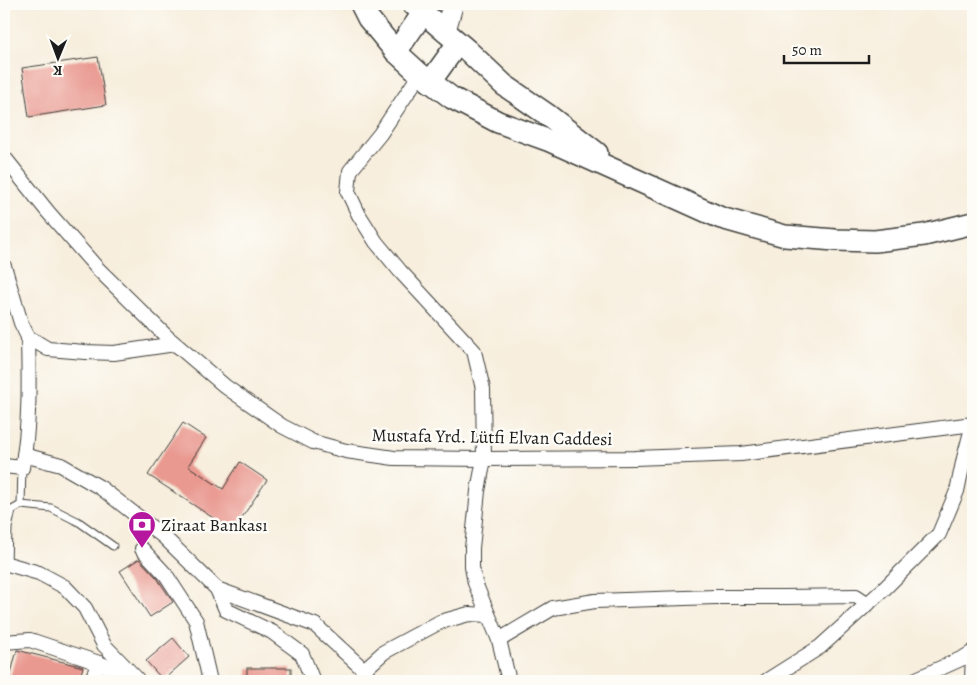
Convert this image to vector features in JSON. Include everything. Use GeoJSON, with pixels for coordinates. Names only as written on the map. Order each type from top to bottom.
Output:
{"type":"FeatureCollection","features":[{"type":"Feature","properties":{"kind":"main road"},"geometry":{"type":"LineString","coordinates":[[361,4],[368,18],[396,52],[425,78],[452,98],[498,122],[550,141],[721,218],[785,236],[875,241],[924,235],[973,223]]}},
{"type":"Feature","properties":{"kind":"main road"},"geometry":{"type":"LineString","coordinates":[[396,52],[418,8],[504,85],[630,177]]}},
{"type":"Feature","properties":{"kind":"main road"},"geometry":{"type":"LineString","coordinates":[[425,78],[451,38]]}},
{"type":"Feature","properties":{"kind":"street"},"geometry":{"type":"LineString","coordinates":[[451,38],[453,4]]}},
{"type":"Feature","properties":{"kind":"street"},"geometry":{"type":"LineString","coordinates":[[425,78],[350,171],[348,192],[359,215],[376,242],[400,271],[474,351],[483,389],[484,459],[478,491],[472,567],[475,583],[499,640],[509,681]]}},
{"type":"Feature","properties":{"kind":"street","name":"Mustafa Yrd. Lütfi Elvan Caddesi"},"geometry":{"type":"LineString","coordinates":[[4,157],[48,212],[97,268],[175,344],[226,387],[282,426],[313,442],[346,451],[394,458],[635,458],[740,454],[973,424]]}},
{"type":"Feature","properties":{"kind":"street"},"geometry":{"type":"LineString","coordinates":[[4,266],[21,323],[28,337],[29,390],[23,461]]}},
{"type":"Feature","properties":{"kind":"street"},"geometry":{"type":"LineString","coordinates":[[28,337],[48,349],[85,352],[114,353],[175,344]]}},
{"type":"Feature","properties":{"kind":"street"},"geometry":{"type":"LineString","coordinates":[[766,681],[820,647],[884,589],[939,534],[957,491],[973,424]]}},
{"type":"Feature","properties":{"kind":"street"},"geometry":{"type":"LineString","coordinates":[[4,466],[23,461],[61,465],[101,488],[164,537],[217,589],[226,610],[272,632],[302,654],[313,681]]}},
{"type":"Feature","properties":{"kind":"street"},"geometry":{"type":"LineString","coordinates":[[142,549],[166,575],[196,621],[210,681]]}},
{"type":"Feature","properties":{"kind":"street"},"geometry":{"type":"LineString","coordinates":[[6,564],[39,573],[65,587],[85,608],[104,645],[138,680]]}},
{"type":"Feature","properties":{"kind":"street"},"geometry":{"type":"LineString","coordinates":[[217,589],[315,625],[363,675],[384,652],[440,622],[469,614],[488,615]]}},
{"type":"Feature","properties":{"kind":"street"},"geometry":{"type":"LineString","coordinates":[[499,640],[553,608],[595,601],[715,597],[856,596],[868,604]]}},
{"type":"Feature","properties":{"kind":"street"},"geometry":{"type":"LineString","coordinates":[[4,642],[30,640],[138,680]]}},
{"type":"Feature","properties":{"kind":"street"},"geometry":{"type":"LineString","coordinates":[[912,681],[973,652]]}},
{"type":"Feature","properties":{"kind":"street"},"geometry":{"type":"LineString","coordinates":[[972,681],[973,652]]}},
{"type":"Feature","properties":{"kind":"street"},"geometry":{"type":"LineString","coordinates":[[91,681],[99,664]]}},
{"type":"Feature","properties":{"kind":"lane"},"geometry":{"type":"LineString","coordinates":[[22,505],[23,461]]}},
{"type":"Feature","properties":{"kind":"lane"},"geometry":{"type":"LineString","coordinates":[[6,564],[8,528],[12,510],[22,505],[51,508],[79,522],[113,546]]}},
{"type":"Feature","properties":{"kind":"building"},"geometry":{"type":"Polygon","coordinates":[[[98,57],[106,105],[29,117],[22,68],[98,57]]]}},
{"type":"Feature","properties":{"kind":"building"},"geometry":{"type":"Polygon","coordinates":[[[183,423],[206,438],[188,466],[223,489],[240,462],[267,480],[233,531],[148,475],[183,423]]]}},
{"type":"Feature","properties":{"kind":"building"},"geometry":{"type":"Polygon","coordinates":[[[139,559],[157,578],[173,602],[150,617],[120,571],[139,559]]]}},
{"type":"Feature","properties":{"kind":"building"},"geometry":{"type":"Polygon","coordinates":[[[173,638],[189,657],[163,680],[146,661],[173,638]]]}},
{"type":"Feature","properties":{"kind":"building"},"geometry":{"type":"Polygon","coordinates":[[[17,650],[83,667],[79,681],[9,681],[17,650]]]}},
{"type":"Feature","properties":{"kind":"building"},"geometry":{"type":"Polygon","coordinates":[[[247,668],[291,668],[291,681],[247,681],[247,668]]]}},
{"type":"Feature","properties":{"kind":"place","name":"Ziraat Bankası"},"geometry":{"type":"Point","coordinates":[142,549]}}]}
